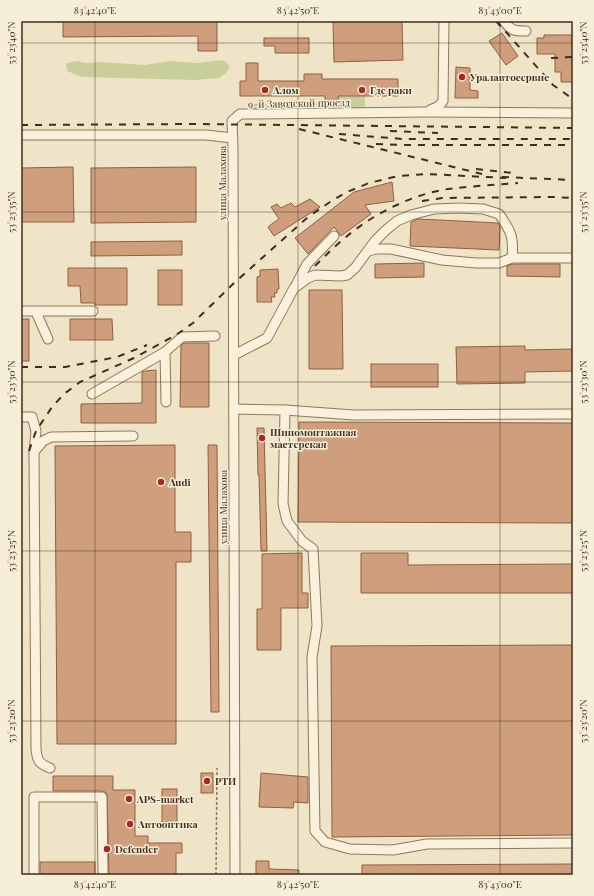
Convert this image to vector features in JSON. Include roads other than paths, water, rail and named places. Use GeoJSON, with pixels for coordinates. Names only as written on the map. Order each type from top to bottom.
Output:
{"type":"FeatureCollection","features":[{"type":"Feature","properties":{"kind":"street"},"geometry":{"type":"LineString","coordinates":[[425,112],[439,106],[443,101],[444,21]]}},
{"type":"Feature","properties":{"kind":"street"},"geometry":{"type":"LineString","coordinates":[[504,21],[510,29],[515,31],[526,31]]}},
{"type":"Feature","properties":{"kind":"street","name":"9-й Заводской проезд"},"geometry":{"type":"LineString","coordinates":[[233,138],[232,121],[240,114],[573,112]]}},
{"type":"Feature","properties":{"kind":"street"},"geometry":{"type":"LineString","coordinates":[[21,135],[206,135],[233,138]]}},
{"type":"Feature","properties":{"kind":"street","name":"улица Малахова"},"geometry":{"type":"LineString","coordinates":[[233,138],[235,875]]}},
{"type":"Feature","properties":{"kind":"street"},"geometry":{"type":"LineString","coordinates":[[294,288],[308,278],[315,276],[347,275],[355,268],[386,230],[397,220],[411,214],[434,209],[483,209],[499,214],[510,229],[513,246],[512,258]]}},
{"type":"Feature","properties":{"kind":"street"},"geometry":{"type":"LineString","coordinates":[[234,355],[267,338],[307,264],[334,236]]}},
{"type":"Feature","properties":{"kind":"street"},"geometry":{"type":"LineString","coordinates":[[368,251],[377,249],[391,249],[442,260],[499,264],[512,258],[573,258]]}},
{"type":"Feature","properties":{"kind":"street"},"geometry":{"type":"LineString","coordinates":[[21,311],[93,311]]}},
{"type":"Feature","properties":{"kind":"street"},"geometry":{"type":"LineString","coordinates":[[36,312],[48,339]]}},
{"type":"Feature","properties":{"kind":"street"},"geometry":{"type":"LineString","coordinates":[[92,394],[165,352],[182,338],[215,336]]}},
{"type":"Feature","properties":{"kind":"street"},"geometry":{"type":"LineString","coordinates":[[165,352],[166,402]]}},
{"type":"Feature","properties":{"kind":"street"},"geometry":{"type":"LineString","coordinates":[[234,409],[285,410],[354,415],[573,414]]}},
{"type":"Feature","properties":{"kind":"street"},"geometry":{"type":"LineString","coordinates":[[285,410],[283,504],[288,521],[302,540],[313,549],[317,626],[312,657],[315,831],[325,842],[350,850],[393,850],[427,844],[573,843]]}},
{"type":"Feature","properties":{"kind":"street"},"geometry":{"type":"LineString","coordinates":[[21,417],[32,417],[36,431],[34,452],[36,759],[41,765],[50,768]]}},
{"type":"Feature","properties":{"kind":"street"},"geometry":{"type":"LineString","coordinates":[[34,452],[43,441],[51,437],[132,436]]}},
{"type":"Feature","properties":{"kind":"street"},"geometry":{"type":"LineString","coordinates":[[34,875],[34,797],[102,798],[103,875]]}},
{"type":"Feature","properties":{"kind":"railway"},"geometry":{"type":"LineString","coordinates":[[496,21],[553,85],[573,99]]}},
{"type":"Feature","properties":{"kind":"railway"},"geometry":{"type":"LineString","coordinates":[[551,58],[573,57]]}},
{"type":"Feature","properties":{"kind":"railway"},"geometry":{"type":"LineString","coordinates":[[21,125],[195,124],[573,128]]}},
{"type":"Feature","properties":{"kind":"railway"},"geometry":{"type":"LineString","coordinates":[[299,129],[482,174]]}},
{"type":"Feature","properties":{"kind":"railway"},"geometry":{"type":"LineString","coordinates":[[390,131],[438,133]]}},
{"type":"Feature","properties":{"kind":"railway"},"geometry":{"type":"LineString","coordinates":[[339,134],[403,139],[573,139]]}},
{"type":"Feature","properties":{"kind":"railway"},"geometry":{"type":"LineString","coordinates":[[376,144],[573,145]]}},
{"type":"Feature","properties":{"kind":"railway"},"geometry":{"type":"LineString","coordinates":[[476,169],[512,173]]}},
{"type":"Feature","properties":{"kind":"railway"},"geometry":{"type":"LineString","coordinates":[[29,451],[36,431],[52,407],[64,394],[80,382],[134,358],[176,335],[193,323],[233,284],[308,217],[347,192],[369,183],[398,176],[427,174],[506,178]]}},
{"type":"Feature","properties":{"kind":"railway"},"geometry":{"type":"LineString","coordinates":[[502,177],[573,180]]}},
{"type":"Feature","properties":{"kind":"railway"},"geometry":{"type":"LineString","coordinates":[[315,266],[338,244],[368,220],[407,200],[421,195],[448,189],[518,183]]}},
{"type":"Feature","properties":{"kind":"railway"},"geometry":{"type":"LineString","coordinates":[[422,201],[442,198],[573,198]]}},
{"type":"Feature","properties":{"kind":"railway"},"geometry":{"type":"LineString","coordinates":[[21,367],[65,367],[117,357],[147,345]]}},
{"type":"Feature","properties":{"kind":"place","name":"Уралавтосервис"},"geometry":{"type":"Point","coordinates":[462,77]}},
{"type":"Feature","properties":{"kind":"place","name":"Алом"},"geometry":{"type":"Point","coordinates":[265,90]}},
{"type":"Feature","properties":{"kind":"place","name":"Где раки"},"geometry":{"type":"Point","coordinates":[362,90]}},
{"type":"Feature","properties":{"kind":"place","name":"Шиномонтажная мастерская"},"geometry":{"type":"Point","coordinates":[262,438]}},
{"type":"Feature","properties":{"kind":"place","name":"Audi"},"geometry":{"type":"Point","coordinates":[161,482]}},
{"type":"Feature","properties":{"kind":"place","name":"РТИ"},"geometry":{"type":"Point","coordinates":[207,781]}},
{"type":"Feature","properties":{"kind":"place","name":"АPS-market"},"geometry":{"type":"Point","coordinates":[129,799]}},
{"type":"Feature","properties":{"kind":"place","name":"Автооптика"},"geometry":{"type":"Point","coordinates":[130,824]}},
{"type":"Feature","properties":{"kind":"place","name":"Defender"},"geometry":{"type":"Point","coordinates":[107,849]}}]}
